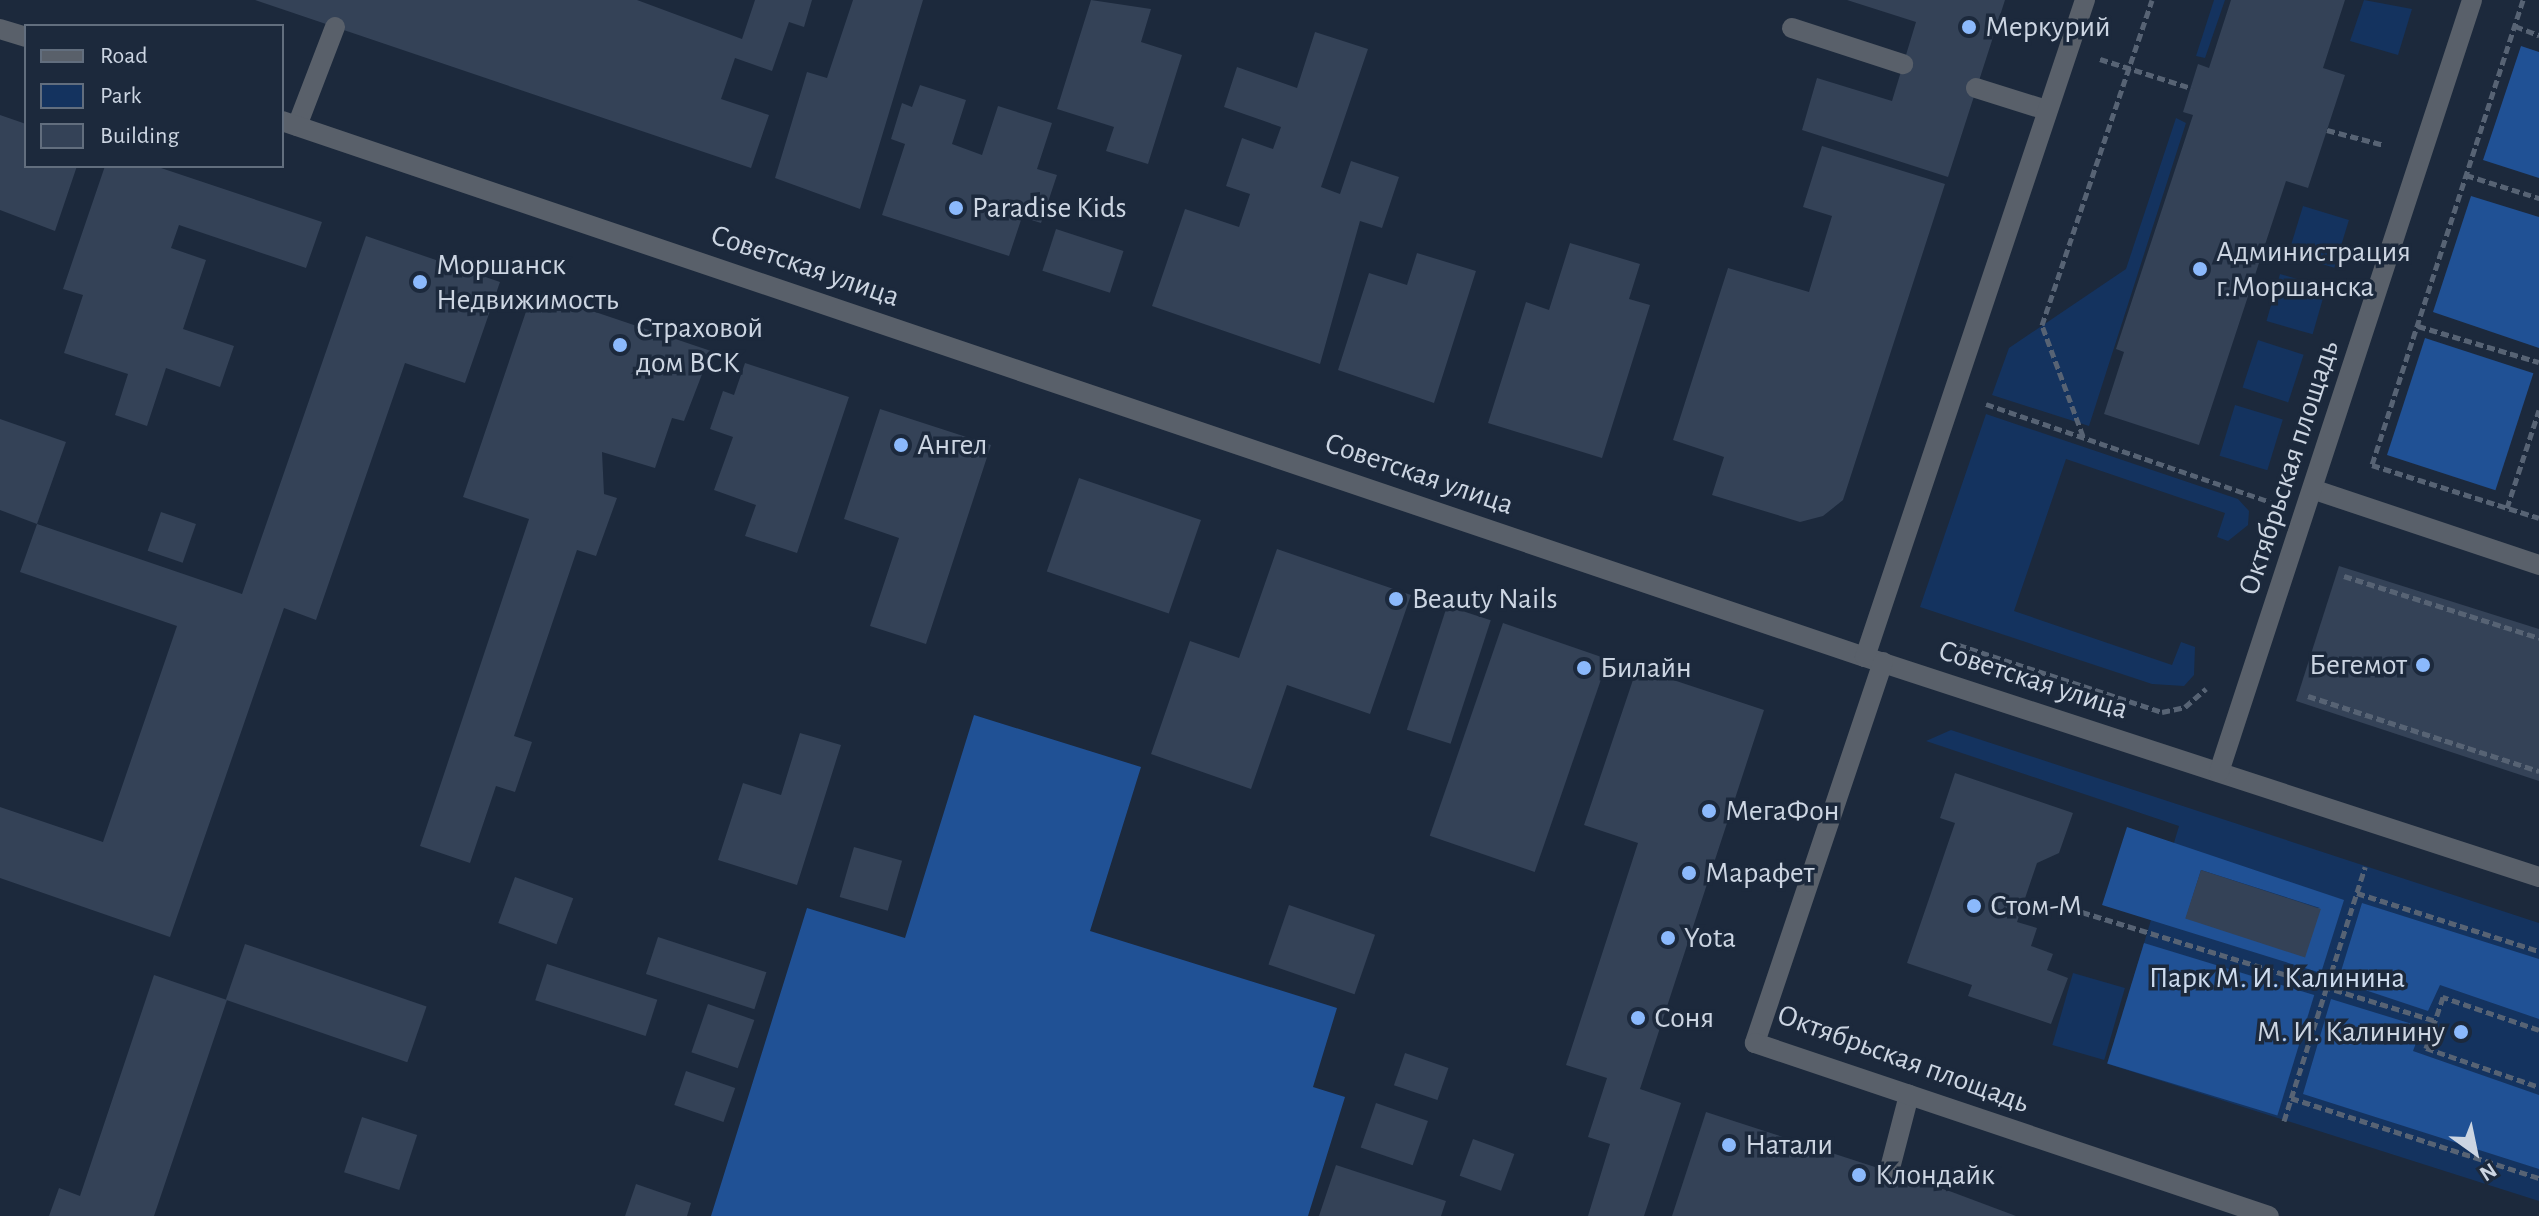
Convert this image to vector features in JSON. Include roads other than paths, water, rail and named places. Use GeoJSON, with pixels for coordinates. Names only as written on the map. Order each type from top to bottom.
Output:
{"type":"FeatureCollection","features":[{"type":"Feature","properties":{"kind":"street","name":"Октябрьская площадь"},"geometry":{"type":"LineString","coordinates":[[2085,0],[1951,392],[1874,660],[1755,1043],[2269,1216]]}},
{"type":"Feature","properties":{"kind":"street","name":"Октябрьская площадь"},"geometry":{"type":"LineString","coordinates":[[2219,772],[2315,490],[2472,0]]}},
{"type":"Feature","properties":{"kind":"street"},"geometry":{"type":"LineString","coordinates":[[290,123],[335,27]]}},
{"type":"Feature","properties":{"kind":"street"},"geometry":{"type":"LineString","coordinates":[[1792,28],[1903,64]]}},
{"type":"Feature","properties":{"kind":"street"},"geometry":{"type":"LineString","coordinates":[[0,29],[24,36]]}},
{"type":"Feature","properties":{"kind":"street"},"geometry":{"type":"LineString","coordinates":[[1976,88],[2046,110]]}},
{"type":"Feature","properties":{"kind":"street","name":"Советская улица"},"geometry":{"type":"LineString","coordinates":[[290,123],[1874,660],[2539,877]]}},
{"type":"Feature","properties":{"kind":"street"},"geometry":{"type":"LineString","coordinates":[[2315,490],[2539,565]]}},
{"type":"Feature","properties":{"kind":"street"},"geometry":{"type":"LineString","coordinates":[[1889,1172],[1909,1095]]}},
{"type":"Feature","properties":{"kind":"place","name":"Меркурий"},"geometry":{"type":"Point","coordinates":[1969,27]}},
{"type":"Feature","properties":{"kind":"place","name":"Paradise Kids"},"geometry":{"type":"Point","coordinates":[956,208]}},
{"type":"Feature","properties":{"kind":"place","name":"Администрация г.Моршанска"},"geometry":{"type":"Point","coordinates":[2200,269]}},
{"type":"Feature","properties":{"kind":"place","name":"Моршанск Недвижимость"},"geometry":{"type":"Point","coordinates":[420,282]}},
{"type":"Feature","properties":{"kind":"place","name":"Страховой дом ВСК"},"geometry":{"type":"Point","coordinates":[620,345]}},
{"type":"Feature","properties":{"kind":"place","name":"Ангел"},"geometry":{"type":"Point","coordinates":[901,445]}},
{"type":"Feature","properties":{"kind":"place","name":"Beauty Nails"},"geometry":{"type":"Point","coordinates":[1396,599]}},
{"type":"Feature","properties":{"kind":"place","name":"Бегемот"},"geometry":{"type":"Point","coordinates":[2423,665]}},
{"type":"Feature","properties":{"kind":"place","name":"Билайн"},"geometry":{"type":"Point","coordinates":[1584,668]}},
{"type":"Feature","properties":{"kind":"place","name":"МегаФон"},"geometry":{"type":"Point","coordinates":[1709,811]}},
{"type":"Feature","properties":{"kind":"place","name":"Марафет"},"geometry":{"type":"Point","coordinates":[1689,873]}},
{"type":"Feature","properties":{"kind":"place","name":"Стом-М"},"geometry":{"type":"Point","coordinates":[1974,906]}},
{"type":"Feature","properties":{"kind":"place","name":"Yota"},"geometry":{"type":"Point","coordinates":[1668,938]}},
{"type":"Feature","properties":{"kind":"place","name":"Соня"},"geometry":{"type":"Point","coordinates":[1638,1018]}},
{"type":"Feature","properties":{"kind":"place","name":"М. И. Калинину"},"geometry":{"type":"Point","coordinates":[2461,1032]}},
{"type":"Feature","properties":{"kind":"place","name":"Натали"},"geometry":{"type":"Point","coordinates":[1729,1145]}},
{"type":"Feature","properties":{"kind":"place","name":"Клондайк"},"geometry":{"type":"Point","coordinates":[1859,1175]}},
{"type":"Feature","properties":{"kind":"park label","name":"Парк М. И. Калинина"},"geometry":{"type":"Point","coordinates":[2277,978]}}]}
